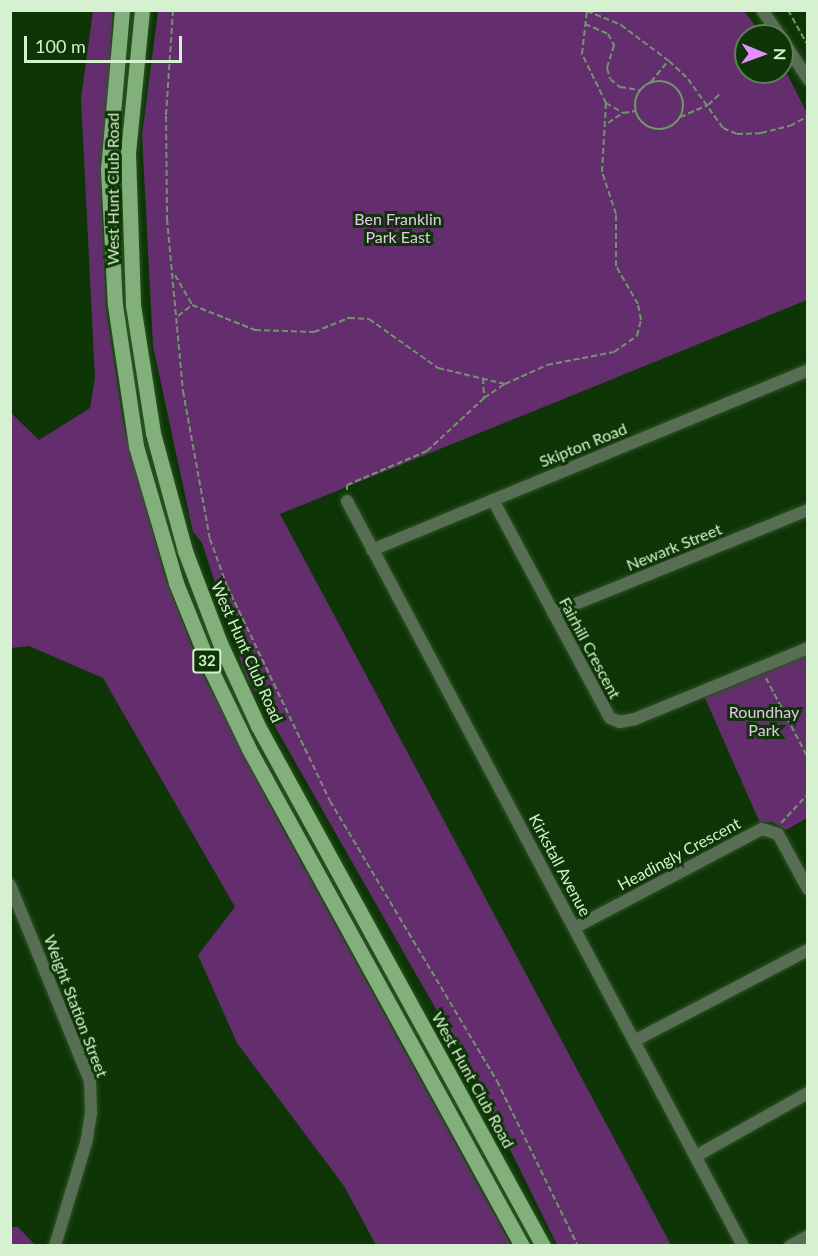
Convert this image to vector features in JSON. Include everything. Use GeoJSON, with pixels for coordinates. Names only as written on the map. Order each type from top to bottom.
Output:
{"type":"FeatureCollection","features":[{"type":"Feature","properties":{"kind":"main road","name":"West Hunt Club Road"},"geometry":{"type":"LineString","coordinates":[[122,10],[108,169],[114,305],[136,446],[176,583],[212,672],[249,749],[522,1245]]}},
{"type":"Feature","properties":{"kind":"main road","name":"West Hunt Club Road"},"geometry":{"type":"LineString","coordinates":[[142,10],[128,153],[133,305],[153,433],[185,551],[220,644],[258,726],[543,1245]]}},
{"type":"Feature","properties":{"kind":"street"},"geometry":{"type":"LineString","coordinates":[[762,10],[772,24]]}},
{"type":"Feature","properties":{"kind":"street"},"geometry":{"type":"LineString","coordinates":[[794,58],[807,79]]}},
{"type":"Feature","properties":{"kind":"street","name":"Skipton Road"},"geometry":{"type":"LineString","coordinates":[[372,550],[807,370]]}},
{"type":"Feature","properties":{"kind":"street","name":"Fairhill Crescent"},"geometry":{"type":"LineString","coordinates":[[493,500],[600,707],[610,718],[621,722],[807,648]]}},
{"type":"Feature","properties":{"kind":"street","name":"Kirkstall Avenue"},"geometry":{"type":"LineString","coordinates":[[347,501],[743,1245]]}},
{"type":"Feature","properties":{"kind":"street","name":"Newark Street"},"geometry":{"type":"LineString","coordinates":[[553,613],[807,510]]}},
{"type":"Feature","properties":{"kind":"street","name":"Headingly Crescent"},"geometry":{"type":"LineString","coordinates":[[574,928],[762,829],[778,834]]}},
{"type":"Feature","properties":{"kind":"street"},"geometry":{"type":"LineString","coordinates":[[778,834],[807,889]]}},
{"type":"Feature","properties":{"kind":"street","name":"Weight Station Street"},"geometry":{"type":"LineString","coordinates":[[10,885],[90,1081],[91,1113],[86,1143],[55,1245]]}},
{"type":"Feature","properties":{"kind":"street"},"geometry":{"type":"LineString","coordinates":[[634,1041],[807,950]]}},
{"type":"Feature","properties":{"kind":"street"},"geometry":{"type":"LineString","coordinates":[[696,1156],[807,1093]]}},
{"type":"Feature","properties":{"kind":"street"},"geometry":{"type":"LineString","coordinates":[[790,1245],[807,1236]]}},
{"type":"Feature","properties":{"kind":"path"},"geometry":{"type":"LineString","coordinates":[[173,10],[165,116],[167,219],[178,315],[183,391],[200,495],[210,539],[227,585],[330,801],[497,1081],[578,1245]]}},
{"type":"Feature","properties":{"kind":"path"},"geometry":{"type":"LineString","coordinates":[[788,10],[807,46]]}},
{"type":"Feature","properties":{"kind":"path"},"geometry":{"type":"LineString","coordinates":[[347,501],[347,485],[428,451],[484,398],[505,384],[547,365],[614,352],[637,336],[641,320],[638,304],[616,266],[616,214],[602,172],[607,123],[606,103],[582,54],[587,11],[621,25],[669,61],[708,105],[723,128],[738,134],[790,126],[807,116]]}},
{"type":"Feature","properties":{"kind":"path"},"geometry":{"type":"LineString","coordinates":[[585,24],[608,34],[615,45],[607,68],[610,79],[620,87],[640,90]]}},
{"type":"Feature","properties":{"kind":"path"},"geometry":{"type":"LineString","coordinates":[[669,61],[651,82],[640,90],[636,111],[646,127],[655,129],[672,125],[688,110],[708,105],[721,93]]}},
{"type":"Feature","properties":{"kind":"path"},"geometry":{"type":"LineString","coordinates":[[651,82],[670,84],[678,90],[682,109],[679,118]]}},
{"type":"Feature","properties":{"kind":"path"},"geometry":{"type":"LineString","coordinates":[[606,103],[623,113]]}},
{"type":"Feature","properties":{"kind":"path"},"geometry":{"type":"LineString","coordinates":[[607,123],[623,113],[636,111]]}},
{"type":"Feature","properties":{"kind":"path"},"geometry":{"type":"LineString","coordinates":[[174,273],[192,305],[255,330],[314,332],[349,318],[369,319],[438,368],[505,384]]}},
{"type":"Feature","properties":{"kind":"path"},"geometry":{"type":"LineString","coordinates":[[178,315],[192,305]]}},
{"type":"Feature","properties":{"kind":"path"},"geometry":{"type":"LineString","coordinates":[[483,378],[484,398]]}},
{"type":"Feature","properties":{"kind":"path"},"geometry":{"type":"LineString","coordinates":[[760,667],[807,758]]}},
{"type":"Feature","properties":{"kind":"path"},"geometry":{"type":"LineString","coordinates":[[778,834],[780,824],[807,794]]}},
{"type":"Feature","properties":{"kind":"green space"},"geometry":{"type":"Polygon","coordinates":[[[93,11],[113,11],[101,191],[106,309],[123,422],[165,577],[202,672],[274,813],[511,1245],[376,1245],[344,1186],[237,1043],[198,955],[235,907],[103,678],[29,646],[11,648],[10,412],[39,440],[90,408],[95,378],[81,98],[93,11]]]}},
{"type":"Feature","properties":{"kind":"green space","name":"Ben Franklin Park East"},"geometry":{"type":"Polygon","coordinates":[[[158,11],[744,11],[754,24],[734,24],[734,84],[792,84],[807,113],[807,300],[280,514],[671,1245],[557,1245],[474,1076],[245,674],[202,543],[193,532],[153,346],[142,135],[158,11]]]}},
{"type":"Feature","properties":{"kind":"green space","name":"Roundhay Park"},"geometry":{"type":"Polygon","coordinates":[[[807,655],[807,818],[786,830],[772,822],[760,823],[705,698],[807,655]]]}},
{"type":"Feature","properties":{"kind":"green space"},"geometry":{"type":"Polygon","coordinates":[[[11,1227],[18,1227],[35,1245],[11,1245],[11,1227]]]}}]}
